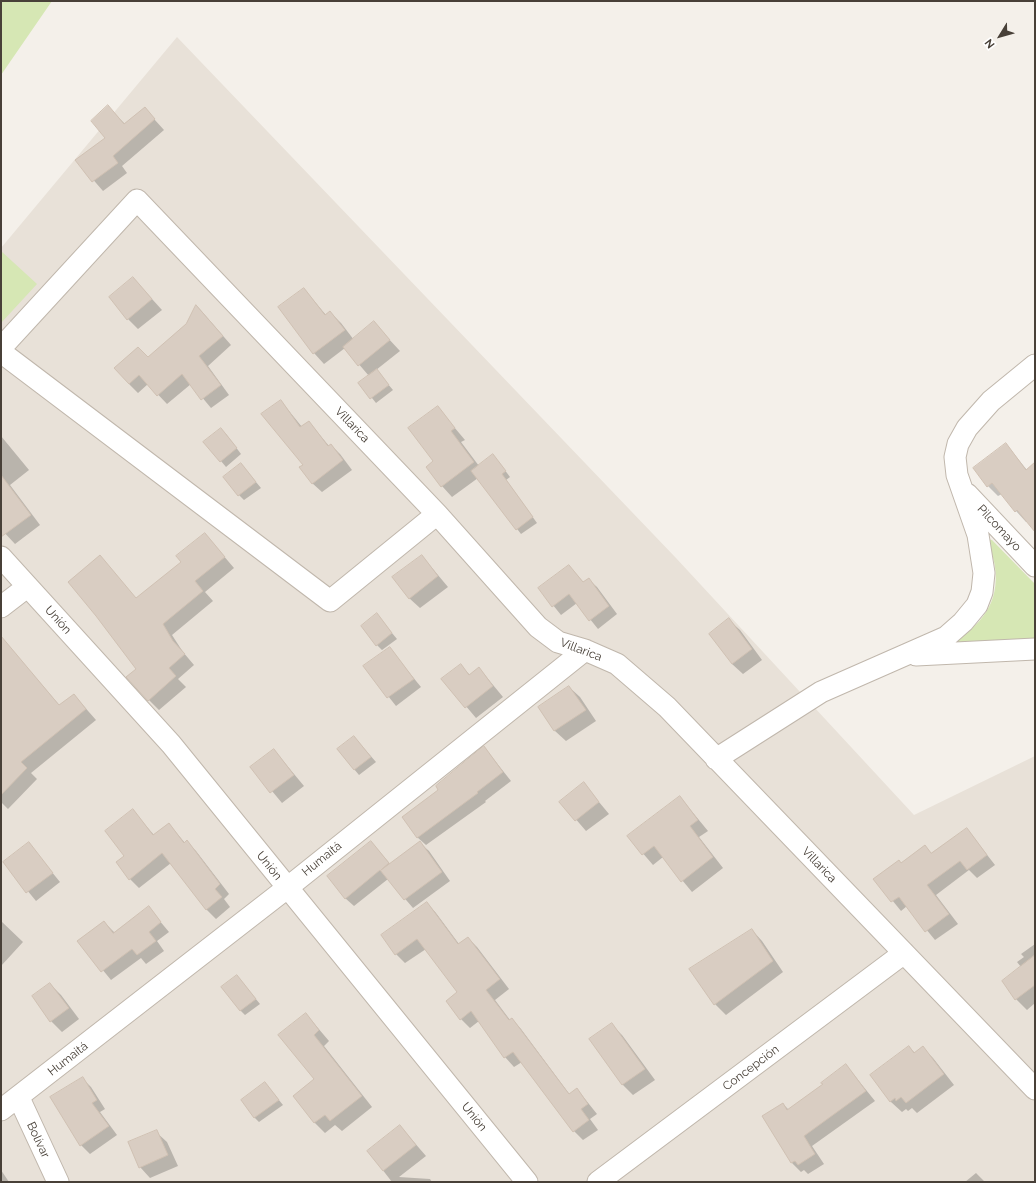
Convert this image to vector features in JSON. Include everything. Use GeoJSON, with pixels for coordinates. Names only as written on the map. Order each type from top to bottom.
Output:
{"type":"FeatureCollection","features":[{"type":"Feature","properties":{"kind":"street","name":"Villarica"},"geometry":{"type":"LineString","coordinates":[[1,348],[137,200],[437,514],[538,626],[558,642],[585,650],[617,664],[667,707],[716,760],[1035,1089]]}},
{"type":"Feature","properties":{"kind":"street"},"geometry":{"type":"LineString","coordinates":[[1,352],[330,601],[437,514]]}},
{"type":"Feature","properties":{"kind":"street"},"geometry":{"type":"LineString","coordinates":[[716,760],[821,692],[946,637],[963,622],[977,605],[982,592],[984,573],[978,535],[957,475],[955,457],[958,444],[967,428],[991,401],[1035,365]]}},
{"type":"Feature","properties":{"kind":"street","name":"Pilcomayo"},"geometry":{"type":"LineString","coordinates":[[963,489],[1035,566]]}},
{"type":"Feature","properties":{"kind":"street","name":"Unión"},"geometry":{"type":"LineString","coordinates":[[1,557],[170,744],[527,1182]]}},
{"type":"Feature","properties":{"kind":"street"},"geometry":{"type":"LineString","coordinates":[[1,607],[27,587]]}},
{"type":"Feature","properties":{"kind":"street"},"geometry":{"type":"LineString","coordinates":[[904,655],[1035,649]]}},
{"type":"Feature","properties":{"kind":"street","name":"Humaitá"},"geometry":{"type":"LineString","coordinates":[[8,1101],[287,888],[585,650]]}},
{"type":"Feature","properties":{"kind":"street","name":"Concepción"},"geometry":{"type":"LineString","coordinates":[[598,1182],[904,953]]}},
{"type":"Feature","properties":{"kind":"street","name":"Bolívar"},"geometry":{"type":"LineString","coordinates":[[8,1101],[58,1182]]}},
{"type":"Feature","properties":{"kind":"shaded area"},"geometry":{"type":"Polygon","coordinates":[[[177,37],[676,558],[914,815],[1035,756],[1035,1182],[1,1182],[1,248],[177,37]]]}},
{"type":"Feature","properties":{"kind":"green space"},"geometry":{"type":"Polygon","coordinates":[[[1,1],[52,1],[1,75],[1,1]]]}},
{"type":"Feature","properties":{"kind":"green space"},"geometry":{"type":"Polygon","coordinates":[[[1,251],[37,284],[1,323],[1,251]]]}},
{"type":"Feature","properties":{"kind":"green space"},"geometry":{"type":"Polygon","coordinates":[[[988,539],[992,540],[1035,584],[1035,638],[951,645],[951,642],[962,636],[979,621],[991,602],[996,580],[988,539]]]}},
{"type":"Feature","properties":{"kind":"building"},"geometry":{"type":"Polygon","coordinates":[[[108,105],[124,124],[145,107],[155,119],[113,156],[118,163],[92,182],[75,160],[105,138],[91,121],[108,105]]]}},
{"type":"Feature","properties":{"kind":"building"},"geometry":{"type":"Polygon","coordinates":[[[133,277],[152,299],[127,320],[109,297],[133,277]]]}},
{"type":"Feature","properties":{"kind":"building"},"geometry":{"type":"Polygon","coordinates":[[[304,288],[325,315],[330,311],[345,330],[313,354],[278,307],[304,288]]]}},
{"type":"Feature","properties":{"kind":"building"},"geometry":{"type":"Polygon","coordinates":[[[196,305],[223,336],[199,356],[221,385],[201,400],[182,374],[157,396],[139,375],[129,384],[114,368],[138,347],[148,357],[186,324],[196,305]]]}},
{"type":"Feature","properties":{"kind":"building"},"geometry":{"type":"Polygon","coordinates":[[[374,321],[390,340],[358,366],[343,347],[374,321]]]}},
{"type":"Feature","properties":{"kind":"building"},"geometry":{"type":"Polygon","coordinates":[[[377,369],[389,385],[370,399],[358,383],[377,369]]]}},
{"type":"Feature","properties":{"kind":"building"},"geometry":{"type":"Polygon","coordinates":[[[281,400],[300,427],[309,421],[328,446],[331,444],[343,460],[312,484],[299,467],[303,465],[261,414],[281,400]]]}},
{"type":"Feature","properties":{"kind":"building"},"geometry":{"type":"Polygon","coordinates":[[[438,406],[455,428],[451,431],[474,462],[441,487],[426,467],[433,461],[408,428],[438,406]]]}},
{"type":"Feature","properties":{"kind":"building"},"geometry":{"type":"Polygon","coordinates":[[[221,428],[237,448],[220,462],[203,442],[221,428]]]}},
{"type":"Feature","properties":{"kind":"building"},"geometry":{"type":"Polygon","coordinates":[[[1006,443],[1026,470],[1035,462],[1035,532],[1017,510],[1015,512],[992,483],[987,487],[973,468],[1006,443]]]}},
{"type":"Feature","properties":{"kind":"building"},"geometry":{"type":"Polygon","coordinates":[[[493,454],[506,471],[502,474],[533,517],[516,530],[471,471],[493,454]]]}},
{"type":"Feature","properties":{"kind":"building"},"geometry":{"type":"Polygon","coordinates":[[[241,463],[256,482],[238,496],[223,477],[241,463]]]}},
{"type":"Feature","properties":{"kind":"building"},"geometry":{"type":"Polygon","coordinates":[[[1,475],[31,515],[1,537],[1,475]]]}},
{"type":"Feature","properties":{"kind":"building"},"geometry":{"type":"Polygon","coordinates":[[[205,533],[225,557],[195,581],[203,591],[163,624],[173,641],[185,654],[169,668],[176,676],[148,701],[126,677],[136,669],[68,582],[100,555],[136,598],[181,562],[176,556],[205,533]]]}},
{"type":"Feature","properties":{"kind":"building"},"geometry":{"type":"Polygon","coordinates":[[[422,555],[438,576],[409,599],[392,577],[422,555]]]}},
{"type":"Feature","properties":{"kind":"building"},"geometry":{"type":"Polygon","coordinates":[[[569,565],[583,582],[589,578],[609,606],[589,621],[569,594],[552,607],[538,588],[569,565]]]}},
{"type":"Feature","properties":{"kind":"building"},"geometry":{"type":"Polygon","coordinates":[[[377,613],[392,633],[376,646],[361,626],[377,613]]]}},
{"type":"Feature","properties":{"kind":"building"},"geometry":{"type":"Polygon","coordinates":[[[729,618],[752,649],[732,664],[709,634],[729,618]]]}},
{"type":"Feature","properties":{"kind":"building"},"geometry":{"type":"Polygon","coordinates":[[[1,636],[59,705],[74,694],[86,709],[21,762],[27,768],[1,795],[1,636]]]}},
{"type":"Feature","properties":{"kind":"building"},"geometry":{"type":"Polygon","coordinates":[[[390,647],[414,679],[387,698],[363,666],[390,647]]]}},
{"type":"Feature","properties":{"kind":"building"},"geometry":{"type":"Polygon","coordinates":[[[461,664],[469,675],[479,667],[493,686],[465,708],[441,679],[461,664]]]}},
{"type":"Feature","properties":{"kind":"building"},"geometry":{"type":"Polygon","coordinates":[[[569,686],[586,710],[554,731],[538,707],[569,686]]]}},
{"type":"Feature","properties":{"kind":"building"},"geometry":{"type":"Polygon","coordinates":[[[354,736],[371,757],[354,770],[337,749],[354,736]]]}},
{"type":"Feature","properties":{"kind":"building"},"geometry":{"type":"Polygon","coordinates":[[[484,746],[503,772],[477,792],[478,793],[417,838],[402,817],[438,790],[436,786],[484,746]]]}},
{"type":"Feature","properties":{"kind":"building"},"geometry":{"type":"Polygon","coordinates":[[[274,749],[294,775],[270,793],[250,767],[274,749]]]}},
{"type":"Feature","properties":{"kind":"building"},"geometry":{"type":"Polygon","coordinates":[[[584,782],[599,802],[575,821],[559,802],[584,782]]]}},
{"type":"Feature","properties":{"kind":"building"},"geometry":{"type":"Polygon","coordinates":[[[680,796],[698,820],[690,826],[713,857],[681,882],[654,846],[642,855],[627,836],[680,796]]]}},
{"type":"Feature","properties":{"kind":"building"},"geometry":{"type":"Polygon","coordinates":[[[133,809],[153,835],[169,823],[184,843],[187,840],[220,884],[215,889],[222,897],[206,910],[162,853],[129,880],[116,862],[124,856],[105,831],[133,809]]]}},
{"type":"Feature","properties":{"kind":"building"},"geometry":{"type":"Polygon","coordinates":[[[967,828],[987,855],[967,870],[960,861],[927,885],[949,914],[925,932],[899,897],[891,902],[873,879],[899,860],[901,863],[925,845],[931,853],[967,828]]]}},
{"type":"Feature","properties":{"kind":"building"},"geometry":{"type":"Polygon","coordinates":[[[371,841],[389,863],[381,870],[420,841],[442,872],[404,900],[380,870],[345,899],[327,876],[371,841]]]}},
{"type":"Feature","properties":{"kind":"building"},"geometry":{"type":"Polygon","coordinates":[[[29,842],[53,873],[26,893],[3,862],[29,842]]]}},
{"type":"Feature","properties":{"kind":"building"},"geometry":{"type":"Polygon","coordinates":[[[427,902],[458,944],[468,937],[500,979],[486,990],[509,1020],[512,1018],[569,1094],[577,1088],[588,1104],[581,1109],[589,1120],[573,1132],[513,1052],[504,1058],[471,1011],[460,1020],[446,1001],[457,992],[417,939],[395,955],[381,935],[427,902]]]}},
{"type":"Feature","properties":{"kind":"building"},"geometry":{"type":"Polygon","coordinates":[[[149,906],[161,922],[149,932],[156,941],[137,955],[132,949],[101,972],[77,941],[104,921],[113,933],[149,906]]]}},
{"type":"Feature","properties":{"kind":"building"},"geometry":{"type":"Polygon","coordinates":[[[752,929],[773,961],[714,1005],[689,969],[752,929]]]}},
{"type":"Feature","properties":{"kind":"building"},"geometry":{"type":"Polygon","coordinates":[[[1035,955],[1035,985],[1015,1000],[1002,981],[1035,955]]]}},
{"type":"Feature","properties":{"kind":"building"},"geometry":{"type":"Polygon","coordinates":[[[237,975],[256,999],[240,1011],[221,987],[237,975]]]}},
{"type":"Feature","properties":{"kind":"building"},"geometry":{"type":"Polygon","coordinates":[[[50,983],[69,1008],[50,1022],[32,996],[50,983]]]}},
{"type":"Feature","properties":{"kind":"building"},"geometry":{"type":"Polygon","coordinates":[[[306,1013],[319,1030],[314,1035],[362,1096],[330,1121],[325,1115],[314,1123],[293,1096],[314,1079],[278,1035],[306,1013]]]}},
{"type":"Feature","properties":{"kind":"building"},"geometry":{"type":"Polygon","coordinates":[[[612,1023],[645,1069],[622,1085],[589,1039],[612,1023]]]}},
{"type":"Feature","properties":{"kind":"building"},"geometry":{"type":"Polygon","coordinates":[[[909,1046],[914,1053],[923,1046],[944,1074],[906,1103],[901,1097],[896,1101],[895,1098],[890,1102],[870,1075],[909,1046]]]}},
{"type":"Feature","properties":{"kind":"building"},"geometry":{"type":"Polygon","coordinates":[[[846,1064],[866,1091],[804,1136],[815,1154],[798,1165],[795,1161],[791,1163],[762,1116],[783,1103],[787,1110],[823,1084],[821,1083],[846,1064]]]}},
{"type":"Feature","properties":{"kind":"building"},"geometry":{"type":"Polygon","coordinates":[[[83,1077],[97,1100],[92,1103],[109,1126],[80,1146],[50,1097],[83,1077]]]}},
{"type":"Feature","properties":{"kind":"building"},"geometry":{"type":"Polygon","coordinates":[[[265,1082],[279,1100],[254,1118],[241,1100],[265,1082]]]}},
{"type":"Feature","properties":{"kind":"building"},"geometry":{"type":"Polygon","coordinates":[[[400,1125],[416,1145],[383,1171],[367,1151],[400,1125]]]}},
{"type":"Feature","properties":{"kind":"building"},"geometry":{"type":"Polygon","coordinates":[[[157,1130],[168,1155],[139,1168],[128,1142],[157,1130]]]}}]}
